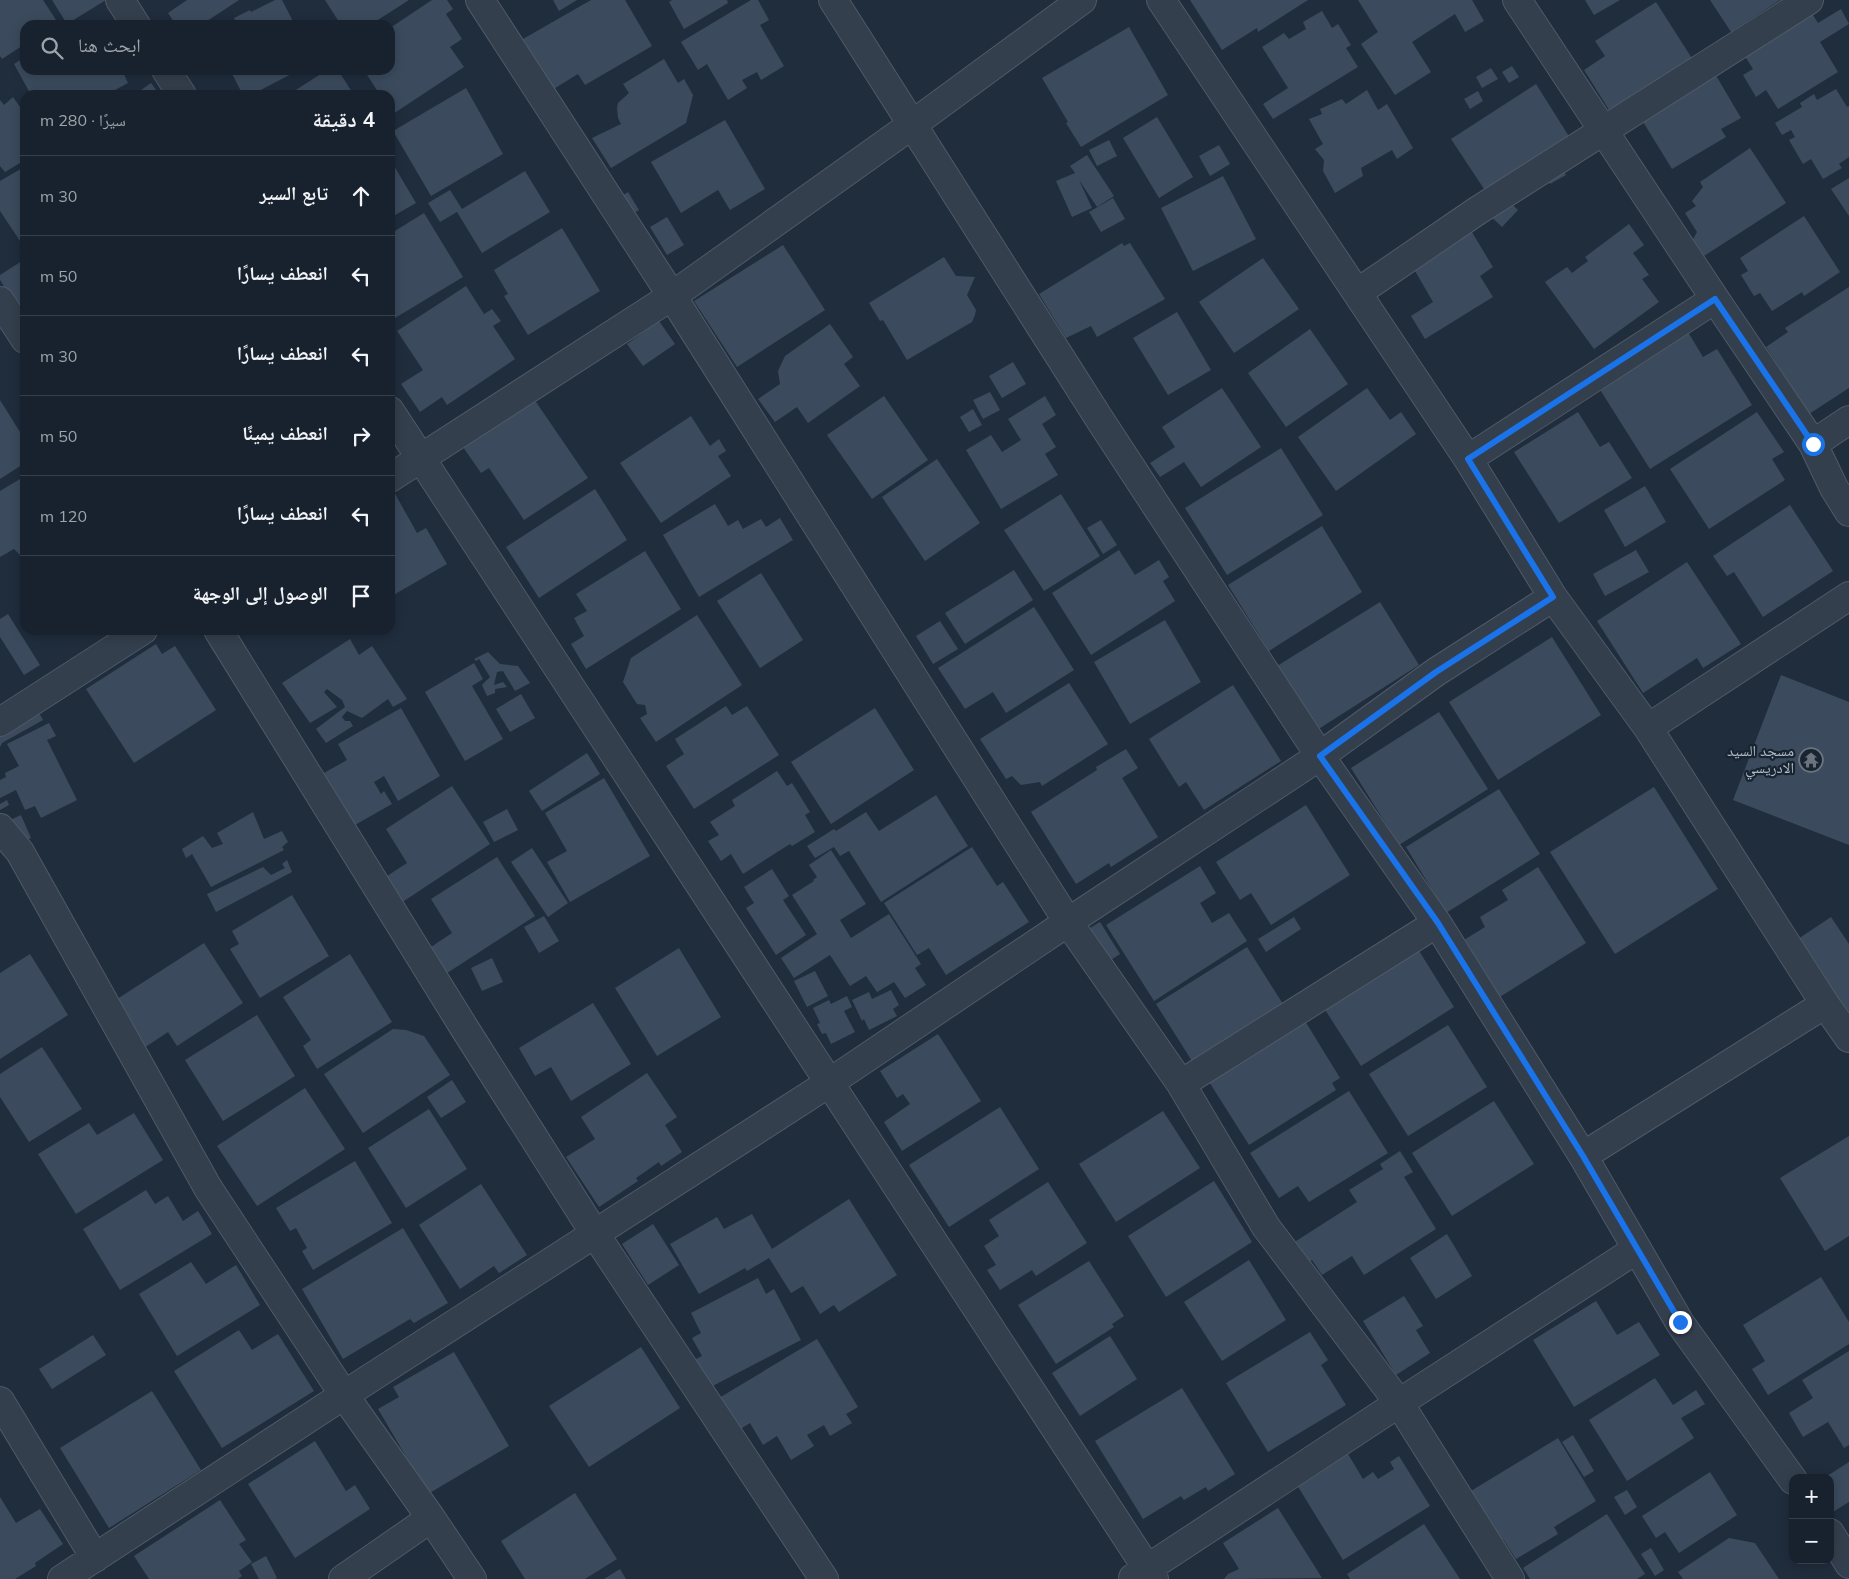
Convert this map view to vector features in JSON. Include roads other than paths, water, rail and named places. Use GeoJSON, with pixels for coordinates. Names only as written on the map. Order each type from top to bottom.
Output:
{"type":"FeatureCollection","features":[{"type":"Feature","properties":{"kind":"street"},"geometry":{"type":"LineString","coordinates":[[120,0],[133,20]]}},
{"type":"Feature","properties":{"kind":"street"},"geometry":{"type":"LineString","coordinates":[[480,0],[672,296],[1068,922],[1181,1084],[1266,1227],[1399,1403],[1510,1579]]}},
{"type":"Feature","properties":{"kind":"street"},"geometry":{"type":"LineString","coordinates":[[833,0],[1102,423],[1320,756],[1438,923],[1583,1156],[1680,1322],[1789,1474]]}},
{"type":"Feature","properties":{"kind":"street"},"geometry":{"type":"LineString","coordinates":[[395,475],[672,296],[913,124],[1082,0]]}},
{"type":"Feature","properties":{"kind":"street"},"geometry":{"type":"LineString","coordinates":[[1161,0],[1468,459],[1553,597],[1648,728],[1825,1004],[1849,1038]]}},
{"type":"Feature","properties":{"kind":"street"},"geometry":{"type":"LineString","coordinates":[[1517,0],[1813,444],[1834,488],[1849,512]]}},
{"type":"Feature","properties":{"kind":"street"},"geometry":{"type":"LineString","coordinates":[[1357,293],[1477,211],[1809,0]]}},
{"type":"Feature","properties":{"kind":"street"},"geometry":{"type":"LineString","coordinates":[[169,75],[179,90]]}},
{"type":"Feature","properties":{"kind":"street"},"geometry":{"type":"LineString","coordinates":[[1468,459],[1715,299]]}},
{"type":"Feature","properties":{"kind":"street"},"geometry":{"type":"LineString","coordinates":[[0,301],[20,331]]}},
{"type":"Feature","properties":{"kind":"street"},"geometry":{"type":"LineString","coordinates":[[395,418],[829,1083],[1144,1576],[1399,1403],[1637,1249]]}},
{"type":"Feature","properties":{"kind":"street"},"geometry":{"type":"LineString","coordinates":[[1813,444],[1849,420]]}},
{"type":"Feature","properties":{"kind":"street"},"geometry":{"type":"LineString","coordinates":[[1648,728],[1849,596]]}},
{"type":"Feature","properties":{"kind":"street"},"geometry":{"type":"LineString","coordinates":[[62,1579],[829,1083],[1068,922],[1320,756],[1436,672],[1553,597]]}},
{"type":"Feature","properties":{"kind":"street"},"geometry":{"type":"LineString","coordinates":[[0,722],[135,635]]}},
{"type":"Feature","properties":{"kind":"street"},"geometry":{"type":"LineString","coordinates":[[221,635],[465,1029],[595,1234],[824,1579]]}},
{"type":"Feature","properties":{"kind":"street"},"geometry":{"type":"LineString","coordinates":[[0,828],[10,858],[208,1188],[344,1395],[472,1579]]}},
{"type":"Feature","properties":{"kind":"street"},"geometry":{"type":"LineString","coordinates":[[1181,1084],[1438,923]]}},
{"type":"Feature","properties":{"kind":"street"},"geometry":{"type":"LineString","coordinates":[[1583,1156],[1825,1004]]}},
{"type":"Feature","properties":{"kind":"street"},"geometry":{"type":"LineString","coordinates":[[0,1400],[95,1558]]}},
{"type":"Feature","properties":{"kind":"street"},"geometry":{"type":"LineString","coordinates":[[343,1579],[431,1518]]}},
{"type":"Feature","properties":{"kind":"street"},"geometry":{"type":"LineString","coordinates":[[1834,1540],[1849,1564]]}},
{"type":"Feature","properties":{"kind":"place","name":"مسجد السيد الادريسي"},"geometry":{"type":"Point","coordinates":[1811,760]}}]}
